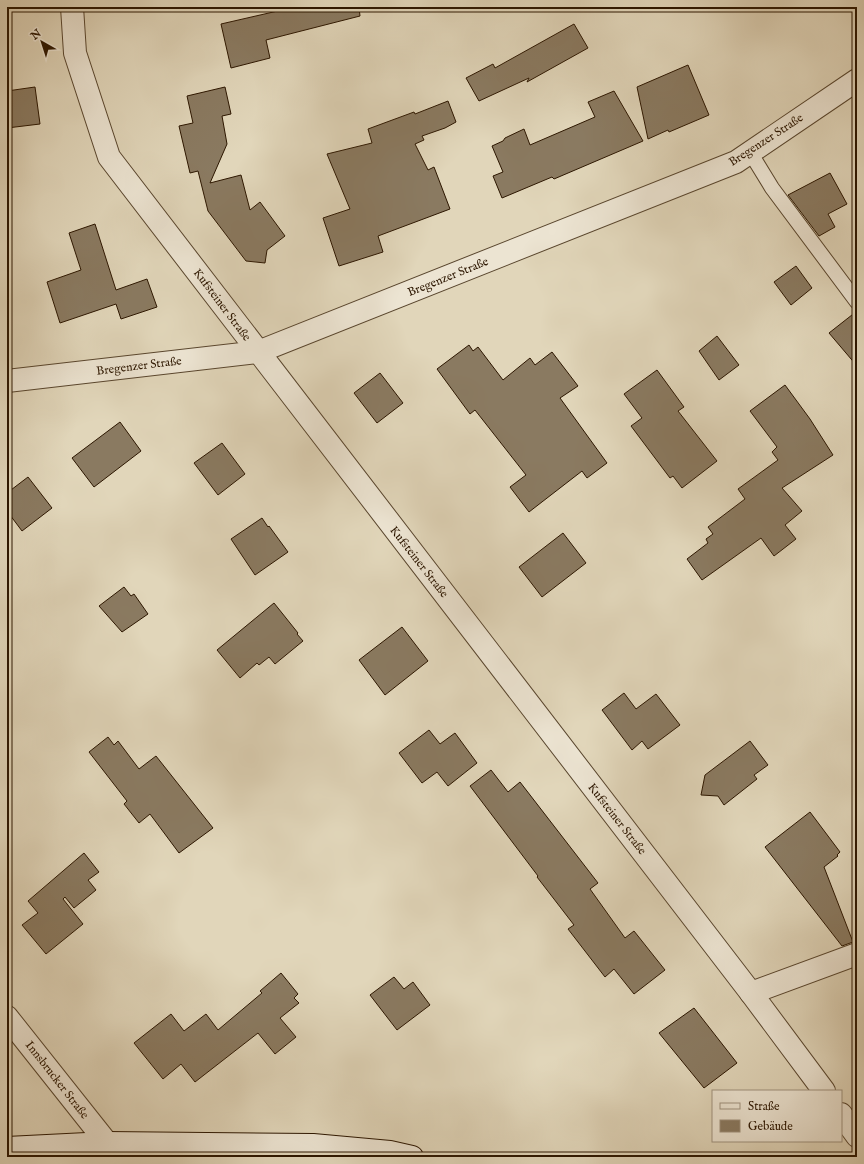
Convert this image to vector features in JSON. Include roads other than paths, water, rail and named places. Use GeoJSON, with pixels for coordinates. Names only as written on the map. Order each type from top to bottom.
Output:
{"type":"FeatureCollection","features":[{"type":"Feature","properties":{"kind":"street","name":"Kufsteiner Straße"},"geometry":{"type":"LineString","coordinates":[[72,7],[75,53],[109,158],[751,993],[823,1090]]}},
{"type":"Feature","properties":{"kind":"street","name":"Bregenzer Straße"},"geometry":{"type":"LineString","coordinates":[[7,381],[258,352],[736,162],[857,80]]}},
{"type":"Feature","properties":{"kind":"street"},"geometry":{"type":"LineString","coordinates":[[751,993],[857,954]]}},
{"type":"Feature","properties":{"kind":"street","name":"Innsbrucker Straße"},"geometry":{"type":"LineString","coordinates":[[7,1017],[111,1150]]}},
{"type":"Feature","properties":{"kind":"street"},"geometry":{"type":"LineString","coordinates":[[842,1115],[857,1136]]}},
{"type":"Feature","properties":{"kind":"street"},"geometry":{"type":"LineString","coordinates":[[7,1148],[111,1150],[313,1145],[390,1152],[412,1157]]}},
{"type":"Feature","properties":{"kind":"lane"},"geometry":{"type":"LineString","coordinates":[[750,152],[772,188],[857,302]]}}]}
